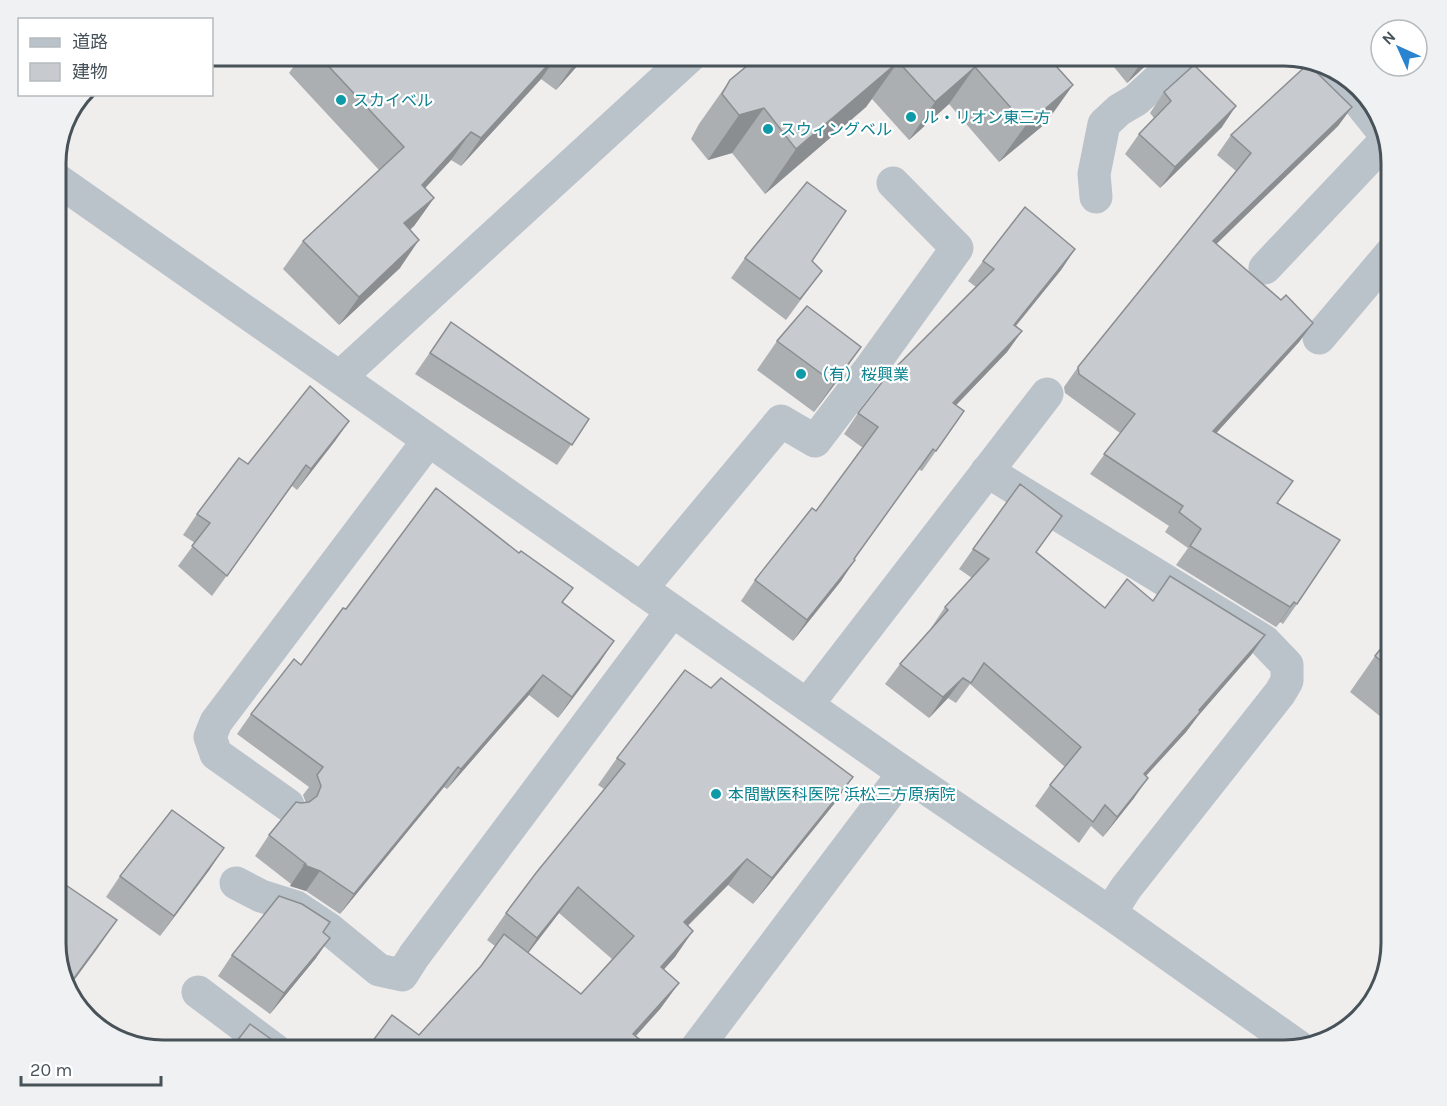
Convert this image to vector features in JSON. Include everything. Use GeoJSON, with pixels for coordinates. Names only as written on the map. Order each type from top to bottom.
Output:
{"type":"FeatureCollection","features":[{"type":"Feature","properties":{"kind":"street"},"geometry":{"type":"LineString","coordinates":[[340,377],[679,66]]}},
{"type":"Feature","properties":{"kind":"street"},"geometry":{"type":"LineString","coordinates":[[1096,197],[1094,174],[1104,124],[1119,110],[1136,100],[1173,66]]}},
{"type":"Feature","properties":{"kind":"street"},"geometry":{"type":"LineString","coordinates":[[1265,268],[1379,147]]}},
{"type":"Feature","properties":{"kind":"street"},"geometry":{"type":"LineString","coordinates":[[642,589],[782,421],[815,441],[957,248],[893,183]]}},
{"type":"Feature","properties":{"kind":"street"},"geometry":{"type":"LineString","coordinates":[[66,186],[1288,1040]]}},
{"type":"Feature","properties":{"kind":"street"},"geometry":{"type":"LineString","coordinates":[[1319,338],[1381,266]]}},
{"type":"Feature","properties":{"kind":"street"},"geometry":{"type":"LineString","coordinates":[[807,705],[1047,394]]}},
{"type":"Feature","properties":{"kind":"street"},"geometry":{"type":"LineString","coordinates":[[288,805],[216,754],[210,737],[216,722],[429,441]]}},
{"type":"Feature","properties":{"kind":"street"},"geometry":{"type":"LineString","coordinates":[[987,471],[1264,641],[1287,665],[1287,681],[1280,693],[1126,888],[1110,913]]}},
{"type":"Feature","properties":{"kind":"street"},"geometry":{"type":"LineString","coordinates":[[236,884],[261,896],[296,907],[328,928],[379,969],[402,975],[672,611]]}},
{"type":"Feature","properties":{"kind":"street"},"geometry":{"type":"LineString","coordinates":[[703,1040],[904,773]]}},
{"type":"Feature","properties":{"kind":"street"},"geometry":{"type":"LineString","coordinates":[[198,992],[262,1040]]}},
{"type":"Feature","properties":{"kind":"building"},"geometry":{"type":"Polygon","coordinates":[[[328,66],[547,66],[481,138],[471,132],[422,185],[434,198],[404,223],[419,240],[359,297],[303,241],[404,147],[328,66]]]}},
{"type":"Feature","properties":{"kind":"building"},"geometry":{"type":"Polygon","coordinates":[[[747,66],[893,66],[796,149],[764,108],[739,115],[722,94],[730,80],[747,66]]]}},
{"type":"Feature","properties":{"kind":"building"},"geometry":{"type":"Polygon","coordinates":[[[902,66],[1056,66],[1073,85],[1026,125],[975,67],[935,102],[902,66]]]}},
{"type":"Feature","properties":{"kind":"building"},"geometry":{"type":"Polygon","coordinates":[[[1195,66],[1236,106],[1175,167],[1139,134],[1171,101],[1164,92],[1195,66]]]}},
{"type":"Feature","properties":{"kind":"building"},"geometry":{"type":"Polygon","coordinates":[[[1304,68],[1315,71],[1352,107],[1213,241],[1281,300],[1286,295],[1313,323],[1213,431],[1293,481],[1277,503],[1340,540],[1297,604],[1294,602],[1290,607],[1190,546],[1201,529],[1179,512],[1183,506],[1104,454],[1135,414],[1079,374],[1078,367],[1251,153],[1231,135],[1304,68]]]}},
{"type":"Feature","properties":{"kind":"building"},"geometry":{"type":"Polygon","coordinates":[[[807,182],[846,211],[812,261],[822,271],[800,299],[745,258],[807,182]]]}},
{"type":"Feature","properties":{"kind":"building"},"geometry":{"type":"Polygon","coordinates":[[[1025,207],[1075,249],[1014,325],[1022,331],[953,403],[964,411],[936,451],[933,449],[855,560],[807,620],[755,580],[812,508],[816,511],[878,427],[858,413],[886,377],[994,269],[983,261],[1025,207]]]}},
{"type":"Feature","properties":{"kind":"building"},"geometry":{"type":"Polygon","coordinates":[[[807,306],[861,347],[834,383],[777,341],[807,306]]]}},
{"type":"Feature","properties":{"kind":"building"},"geometry":{"type":"Polygon","coordinates":[[[451,322],[589,419],[572,445],[430,353],[451,322]]]}},
{"type":"Feature","properties":{"kind":"building"},"geometry":{"type":"Polygon","coordinates":[[[310,386],[349,421],[311,469],[306,465],[227,576],[192,546],[210,523],[197,514],[239,458],[248,464],[310,386]]]}},
{"type":"Feature","properties":{"kind":"building"},"geometry":{"type":"Polygon","coordinates":[[[1020,484],[1062,516],[1036,552],[1105,608],[1127,579],[1153,601],[1170,576],[1265,635],[1144,774],[1148,778],[1117,817],[1105,805],[1093,822],[1050,785],[1081,747],[984,663],[971,683],[963,678],[943,697],[900,664],[948,610],[945,607],[989,559],[973,549],[1020,484]]]}},
{"type":"Feature","properties":{"kind":"building"},"geometry":{"type":"Polygon","coordinates":[[[436,488],[519,553],[521,551],[573,588],[562,602],[614,641],[572,697],[543,675],[461,769],[458,767],[354,894],[320,871],[304,865],[306,864],[269,835],[296,802],[309,802],[317,796],[321,786],[317,775],[323,767],[251,714],[294,659],[301,665],[343,608],[346,609],[436,488]]]}},
{"type":"Feature","properties":{"kind":"building"},"geometry":{"type":"Polygon","coordinates":[[[1381,648],[1381,661],[1375,656],[1381,648]]]}},
{"type":"Feature","properties":{"kind":"building"},"geometry":{"type":"Polygon","coordinates":[[[685,670],[711,688],[721,678],[853,777],[772,878],[747,859],[684,922],[693,931],[661,967],[679,983],[633,1034],[638,1040],[373,1040],[392,1015],[419,1035],[481,966],[504,934],[581,994],[634,936],[578,887],[537,938],[506,913],[625,764],[617,758],[685,670]]]}},
{"type":"Feature","properties":{"kind":"building"},"geometry":{"type":"Polygon","coordinates":[[[172,810],[224,848],[174,916],[120,876],[172,810]]]}},
{"type":"Feature","properties":{"kind":"building"},"geometry":{"type":"Polygon","coordinates":[[[66,885],[117,920],[73,980],[66,949],[66,885]]]}},
{"type":"Feature","properties":{"kind":"building"},"geometry":{"type":"Polygon","coordinates":[[[279,896],[302,904],[330,922],[323,932],[330,938],[284,993],[232,955],[279,896]]]}},
{"type":"Feature","properties":{"kind":"building"},"geometry":{"type":"Polygon","coordinates":[[[250,1024],[272,1040],[238,1040],[250,1024]]]}},
{"type":"Feature","properties":{"kind":"place","name":"スカイベル"},"geometry":{"type":"Point","coordinates":[341,100]}},
{"type":"Feature","properties":{"kind":"place","name":"ル・リオン東三方"},"geometry":{"type":"Point","coordinates":[911,117]}},
{"type":"Feature","properties":{"kind":"place","name":"スウィングベル"},"geometry":{"type":"Point","coordinates":[768,129]}},
{"type":"Feature","properties":{"kind":"place","name":"（有）桜興業"},"geometry":{"type":"Point","coordinates":[801,374]}},
{"type":"Feature","properties":{"kind":"place","name":"本間獣医科医院 浜松三方原病院"},"geometry":{"type":"Point","coordinates":[716,794]}}]}
